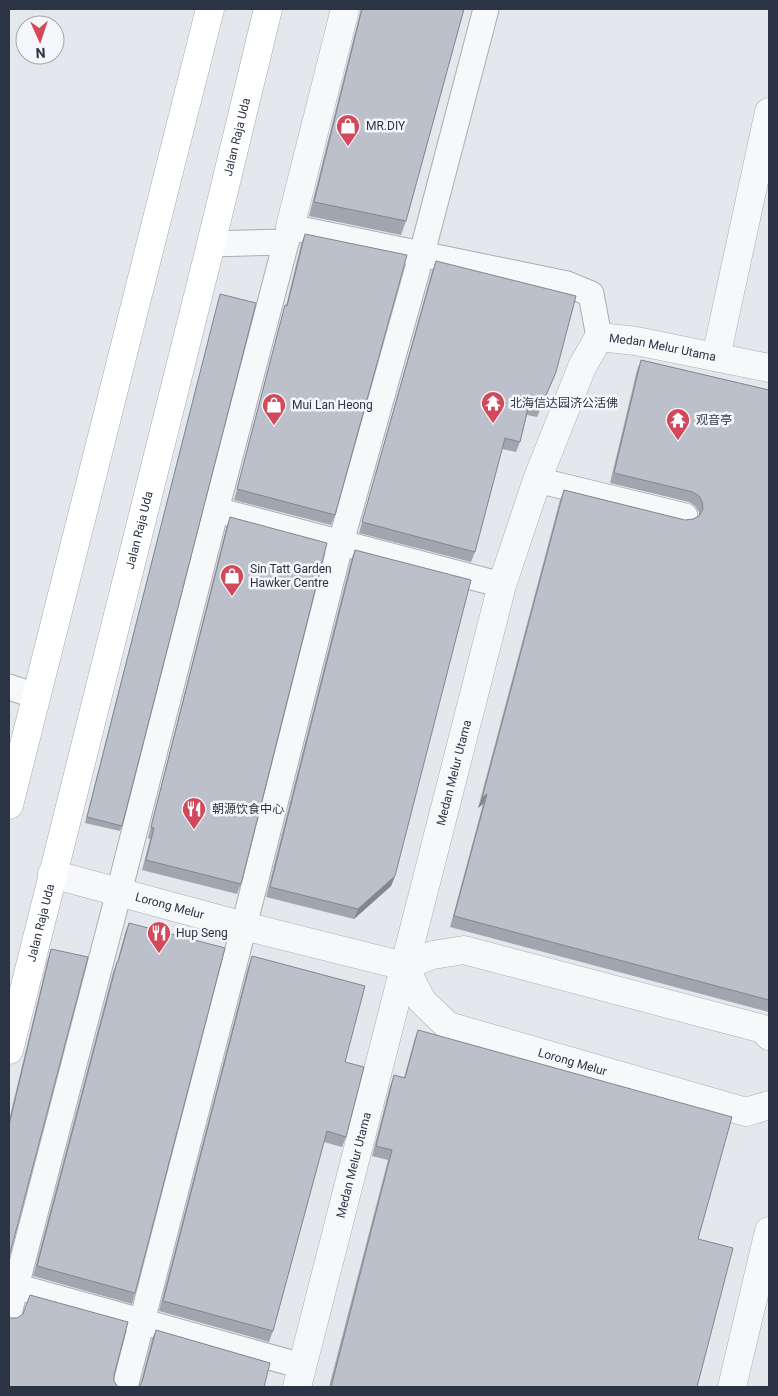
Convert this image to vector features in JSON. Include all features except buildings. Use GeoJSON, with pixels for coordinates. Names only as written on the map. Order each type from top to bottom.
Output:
{"type":"FeatureCollection","features":[{"type":"Feature","properties":{"kind":"main road"},"geometry":{"type":"LineString","coordinates":[[9,805],[210,9]]}},
{"type":"Feature","properties":{"kind":"main road","name":"Jalan Raja Uda"},"geometry":{"type":"LineString","coordinates":[[9,1050],[268,9]]}},
{"type":"Feature","properties":{"kind":"street"},"geometry":{"type":"LineString","coordinates":[[288,235],[345,9]]}},
{"type":"Feature","properties":{"kind":"street"},"geometry":{"type":"LineString","coordinates":[[716,357],[769,112]]}},
{"type":"Feature","properties":{"kind":"street","name":"Medan Melur Utama"},"geometry":{"type":"LineString","coordinates":[[299,1377],[502,585],[537,480],[582,367],[599,337],[636,341],[769,368]]}},
{"type":"Feature","properties":{"kind":"street","name":"Lorong Melur"},"geometry":{"type":"LineString","coordinates":[[52,874],[244,926],[404,966],[422,1002],[448,1026],[746,1112],[769,1105]]}},
{"type":"Feature","properties":{"kind":"street"},"geometry":{"type":"LineString","coordinates":[[404,966],[433,955],[464,950],[763,1028],[769,1036]]}},
{"type":"Feature","properties":{"kind":"street"},"geometry":{"type":"LineString","coordinates":[[732,1387],[769,1231]]}},
{"type":"Feature","properties":{"kind":"lane"},"geometry":{"type":"LineString","coordinates":[[125,1387],[341,542],[422,254],[486,9]]}},
{"type":"Feature","properties":{"kind":"lane"},"geometry":{"type":"LineString","coordinates":[[9,1313],[288,235]]}},
{"type":"Feature","properties":{"kind":"lane"},"geometry":{"type":"LineString","coordinates":[[211,244],[288,235],[422,254],[567,284],[591,294],[599,337]]}},
{"type":"Feature","properties":{"kind":"lane"},"geometry":{"type":"LineString","coordinates":[[537,480],[685,516]]}},
{"type":"Feature","properties":{"kind":"lane"},"geometry":{"type":"LineString","coordinates":[[216,510],[502,585]]}},
{"type":"Feature","properties":{"kind":"lane"},"geometry":{"type":"LineString","coordinates":[[9,687],[36,696]]}},
{"type":"Feature","properties":{"kind":"lane"},"geometry":{"type":"LineString","coordinates":[[15,1286],[142,1322],[299,1377]]}},
{"type":"Feature","properties":{"kind":"place","name":"MR.DIY"},"geometry":{"type":"Point","coordinates":[348,147]}},
{"type":"Feature","properties":{"kind":"place","name":"北海信达园济公活佛"},"geometry":{"type":"Point","coordinates":[493,424]}},
{"type":"Feature","properties":{"kind":"place","name":"Mui Lan Heong"},"geometry":{"type":"Point","coordinates":[274,426]}},
{"type":"Feature","properties":{"kind":"place","name":"观音亭"},"geometry":{"type":"Point","coordinates":[678,441]}},
{"type":"Feature","properties":{"kind":"place","name":"Sin Tatt Garden Hawker Centre"},"geometry":{"type":"Point","coordinates":[232,597]}},
{"type":"Feature","properties":{"kind":"place","name":"朝源饮食中心"},"geometry":{"type":"Point","coordinates":[194,830]}},
{"type":"Feature","properties":{"kind":"place","name":"Hup Seng"},"geometry":{"type":"Point","coordinates":[159,954]}}]}
